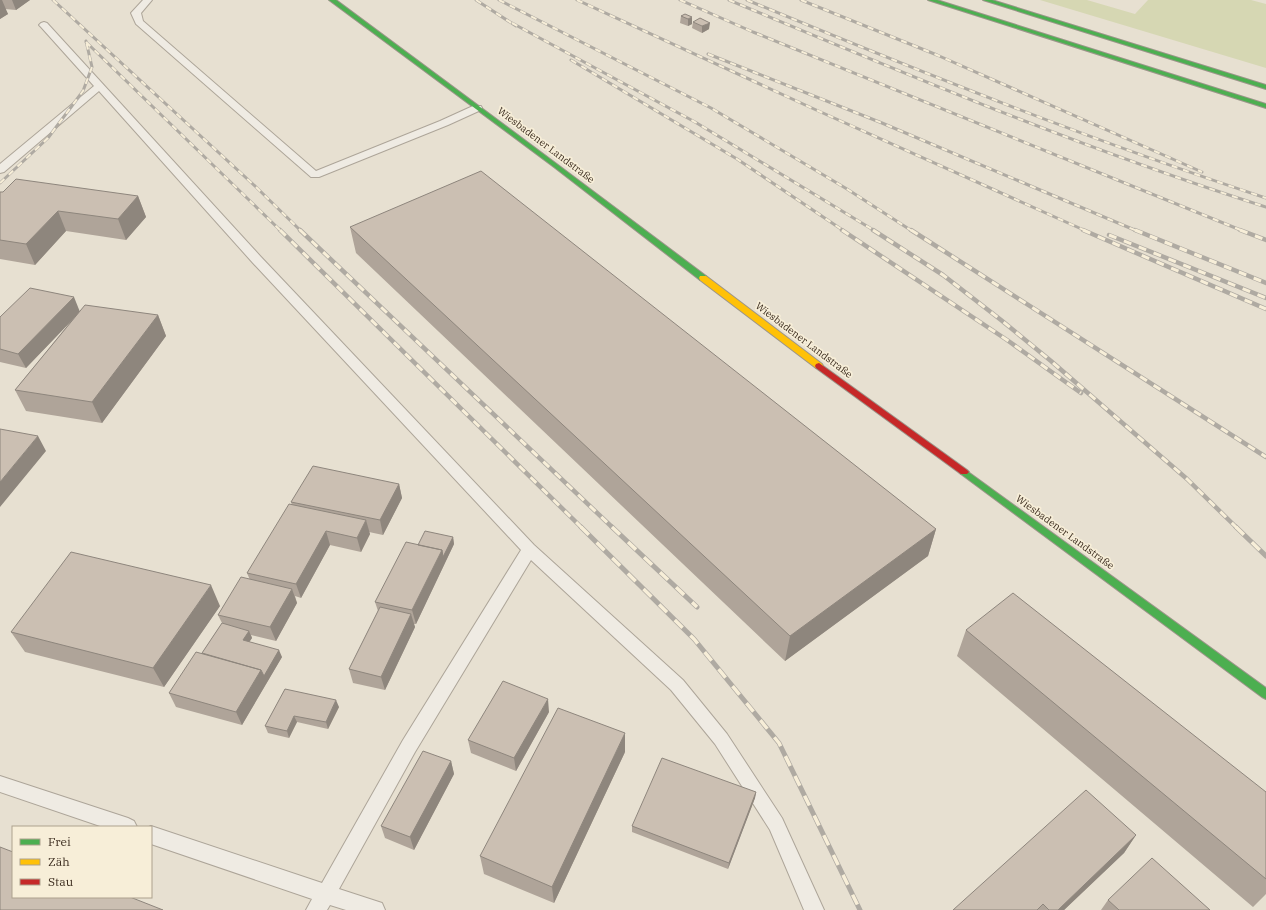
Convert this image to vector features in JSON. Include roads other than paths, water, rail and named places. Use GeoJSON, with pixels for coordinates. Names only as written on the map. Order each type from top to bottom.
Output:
{"type":"FeatureCollection","features":[{"type":"Feature","properties":{"kind":"main road","name":"Wiesbadener Landstraße"},"geometry":{"type":"LineString","coordinates":[[332,0],[822,368],[1266,694]]}},
{"type":"Feature","properties":{"kind":"main road"},"geometry":{"type":"LineString","coordinates":[[931,0],[1266,106]]}},
{"type":"Feature","properties":{"kind":"main road"},"geometry":{"type":"LineString","coordinates":[[986,0],[1124,44],[1266,86]]}},
{"type":"Feature","properties":{"kind":"lane"},"geometry":{"type":"LineString","coordinates":[[148,0],[136,13],[139,22],[315,175],[444,123],[477,108]]}},
{"type":"Feature","properties":{"kind":"lane"},"geometry":{"type":"LineString","coordinates":[[44,25],[257,260],[529,549],[677,685],[720,739],[776,824],[814,910]]}},
{"type":"Feature","properties":{"kind":"lane"},"geometry":{"type":"LineString","coordinates":[[0,170],[99,86]]}},
{"type":"Feature","properties":{"kind":"lane"},"geometry":{"type":"LineString","coordinates":[[316,910],[409,746],[529,549]]}},
{"type":"Feature","properties":{"kind":"lane"},"geometry":{"type":"LineString","coordinates":[[0,784],[125,826]]}},
{"type":"Feature","properties":{"kind":"lane"},"geometry":{"type":"LineString","coordinates":[[152,835],[376,910]]}},
{"type":"Feature","properties":{"kind":"railway"},"geometry":{"type":"LineString","coordinates":[[53,0],[256,187],[301,231]]}},
{"type":"Feature","properties":{"kind":"railway"},"geometry":{"type":"LineString","coordinates":[[476,0],[516,26]]}},
{"type":"Feature","properties":{"kind":"railway"},"geometry":{"type":"LineString","coordinates":[[499,0],[711,108],[847,189],[912,231]]}},
{"type":"Feature","properties":{"kind":"railway"},"geometry":{"type":"LineString","coordinates":[[577,0],[814,109],[1086,231]]}},
{"type":"Feature","properties":{"kind":"railway"},"geometry":{"type":"LineString","coordinates":[[680,0],[753,32],[1243,231]]}},
{"type":"Feature","properties":{"kind":"railway"},"geometry":{"type":"LineString","coordinates":[[729,0],[928,83],[1062,136],[1130,161],[1266,207]]}},
{"type":"Feature","properties":{"kind":"railway"},"geometry":{"type":"LineString","coordinates":[[747,0],[875,53],[1070,129],[1266,198]]}},
{"type":"Feature","properties":{"kind":"railway"},"geometry":{"type":"LineString","coordinates":[[801,0],[937,55],[1202,172]]}},
{"type":"Feature","properties":{"kind":"railway"},"geometry":{"type":"LineString","coordinates":[[512,23],[695,122],[875,231]]}},
{"type":"Feature","properties":{"kind":"railway"},"geometry":{"type":"LineString","coordinates":[[0,183],[48,138],[83,91],[92,67],[86,42]]}},
{"type":"Feature","properties":{"kind":"railway"},"geometry":{"type":"LineString","coordinates":[[86,42],[281,231]]}},
{"type":"Feature","properties":{"kind":"railway"},"geometry":{"type":"LineString","coordinates":[[708,54],[882,123],[1137,231]]}},
{"type":"Feature","properties":{"kind":"railway"},"geometry":{"type":"LineString","coordinates":[[571,60],[737,159],[844,231]]}},
{"type":"Feature","properties":{"kind":"railway"},"geometry":{"type":"LineString","coordinates":[[280,230],[582,528]]}},
{"type":"Feature","properties":{"kind":"railway"},"geometry":{"type":"LineString","coordinates":[[300,230],[613,528]]}},
{"type":"Feature","properties":{"kind":"railway"},"geometry":{"type":"LineString","coordinates":[[842,230],[1007,340],[1081,393]]}},
{"type":"Feature","properties":{"kind":"railway"},"geometry":{"type":"LineString","coordinates":[[873,230],[943,275],[1001,320],[1051,361],[1187,479],[1237,528]]}},
{"type":"Feature","properties":{"kind":"railway"},"geometry":{"type":"LineString","coordinates":[[911,230],[1266,457]]}},
{"type":"Feature","properties":{"kind":"railway"},"geometry":{"type":"LineString","coordinates":[[1083,230],[1266,309]]}},
{"type":"Feature","properties":{"kind":"railway"},"geometry":{"type":"LineString","coordinates":[[1135,230],[1266,283]]}},
{"type":"Feature","properties":{"kind":"railway"},"geometry":{"type":"LineString","coordinates":[[1240,230],[1266,240]]}},
{"type":"Feature","properties":{"kind":"railway"},"geometry":{"type":"LineString","coordinates":[[1109,235],[1266,298]]}},
{"type":"Feature","properties":{"kind":"railway"},"geometry":{"type":"LineString","coordinates":[[581,527],[694,639],[779,743],[860,910]]}},
{"type":"Feature","properties":{"kind":"railway"},"geometry":{"type":"LineString","coordinates":[[612,527],[697,607]]}},
{"type":"Feature","properties":{"kind":"railway"},"geometry":{"type":"LineString","coordinates":[[1236,527],[1266,556]]}}]}
